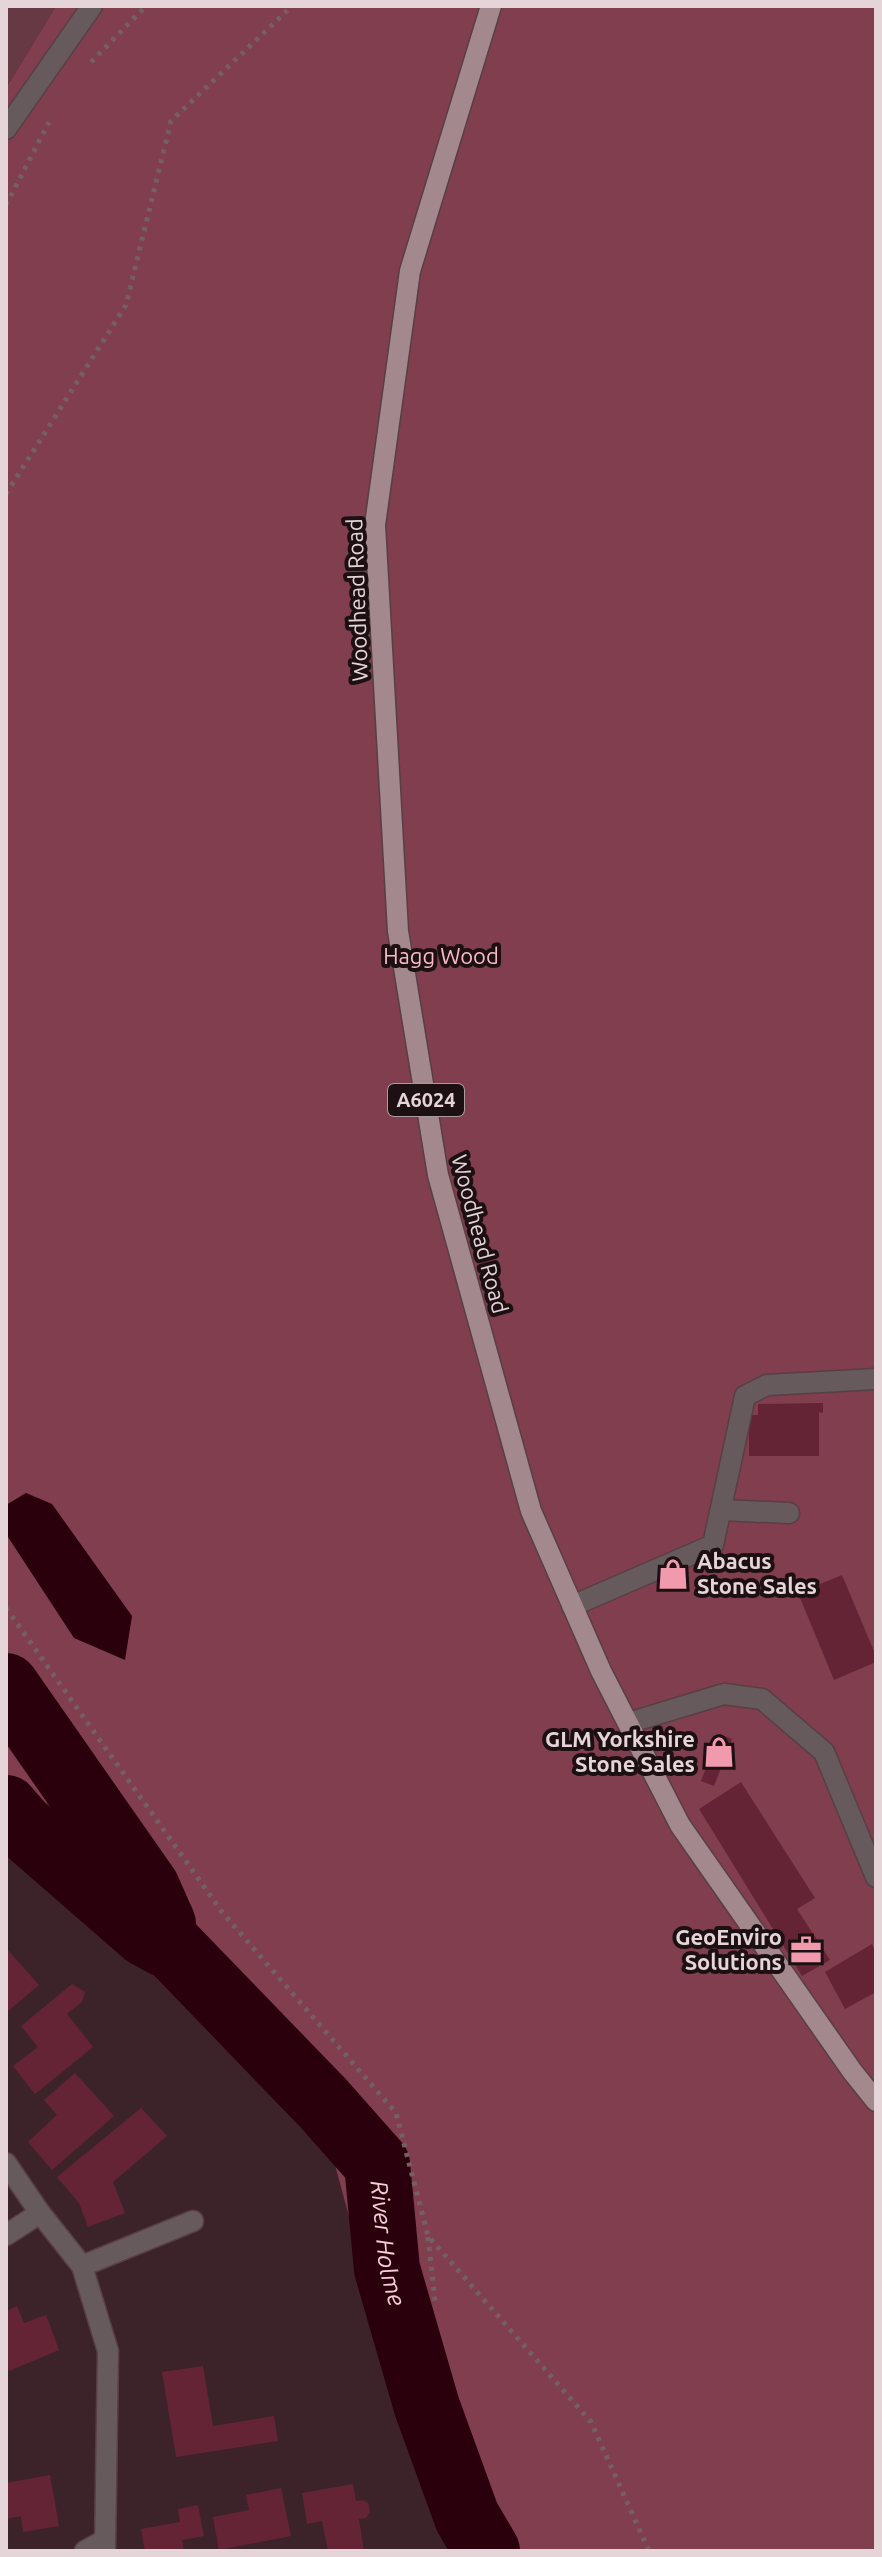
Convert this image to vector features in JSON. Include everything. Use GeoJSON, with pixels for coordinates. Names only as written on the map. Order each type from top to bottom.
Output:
{"type":"FeatureCollection","features":[{"type":"Feature","properties":{"kind":"main road","name":"Woodhead Road"},"geometry":{"type":"LineString","coordinates":[[491,6],[410,271],[375,525],[398,931],[438,1175],[531,1511],[601,1671],[680,1825],[876,2101]]}},
{"type":"Feature","properties":{"kind":"street"},"geometry":{"type":"LineString","coordinates":[[6,129],[92,6]]}},
{"type":"Feature","properties":{"kind":"street"},"geometry":{"type":"LineString","coordinates":[[572,1606],[713,1545],[745,1396],[767,1385],[876,1379]]}},
{"type":"Feature","properties":{"kind":"street"},"geometry":{"type":"LineString","coordinates":[[721,1510],[789,1513]]}},
{"type":"Feature","properties":{"kind":"street"},"geometry":{"type":"LineString","coordinates":[[628,1723],[724,1694],[762,1699],[824,1752],[876,1877]]}},
{"type":"Feature","properties":{"kind":"street"},"geometry":{"type":"LineString","coordinates":[[6,2163],[82,2266],[108,2351],[104,2546],[85,2551]]}},
{"type":"Feature","properties":{"kind":"street"},"geometry":{"type":"LineString","coordinates":[[6,2235],[40,2213]]}},
{"type":"Feature","properties":{"kind":"street"},"geometry":{"type":"LineString","coordinates":[[82,2266],[193,2221]]}},
{"type":"Feature","properties":{"kind":"path"},"geometry":{"type":"LineString","coordinates":[[80,73],[146,6]]}},
{"type":"Feature","properties":{"kind":"path"},"geometry":{"type":"LineString","coordinates":[[6,494],[126,305],[171,121],[292,6]]}},
{"type":"Feature","properties":{"kind":"path"},"geometry":{"type":"LineString","coordinates":[[6,205],[55,111]]}},
{"type":"Feature","properties":{"kind":"path"},"geometry":{"type":"LineString","coordinates":[[6,1608],[222,1912],[396,2113],[428,2236],[435,2301]]}},
{"type":"Feature","properties":{"kind":"path"},"geometry":{"type":"LineString","coordinates":[[428,2236],[591,2422],[649,2551]]}},
{"type":"Feature","properties":{"kind":"shaded area"},"geometry":{"type":"Polygon","coordinates":[[[6,6],[56,6],[6,88],[6,6]]]}},
{"type":"Feature","properties":{"kind":"shaded area"},"geometry":{"type":"Polygon","coordinates":[[[26,1493],[52,1504],[132,1616],[125,1660],[74,1638],[6,1534],[6,1505],[26,1493]]]}},
{"type":"Feature","properties":{"kind":"green space","name":"Hagg Wood"},"geometry":{"type":"Polygon","coordinates":[[[56,6],[876,6],[876,2551],[472,2551],[404,2420],[334,2161],[6,1824],[6,88],[56,6]]]}},
{"type":"Feature","properties":{"kind":"building"},"geometry":{"type":"Polygon","coordinates":[[[823,1403],[823,1413],[819,1412],[819,1456],[749,1456],[749,1415],[758,1415],[758,1404],[823,1403]]]}},
{"type":"Feature","properties":{"kind":"building"},"geometry":{"type":"Polygon","coordinates":[[[842,1575],[876,1662],[834,1680],[798,1593],[842,1575]]]}},
{"type":"Feature","properties":{"kind":"building"},"geometry":{"type":"Polygon","coordinates":[[[719,1734],[732,1739],[714,1786],[701,1781],[719,1734]]]}},
{"type":"Feature","properties":{"kind":"building"},"geometry":{"type":"Polygon","coordinates":[[[741,1782],[815,1898],[797,1909],[830,1960],[802,1976],[699,1809],[741,1782]]]}},
{"type":"Feature","properties":{"kind":"building"},"geometry":{"type":"Polygon","coordinates":[[[872,1944],[876,1953],[876,1992],[845,2009],[825,1972],[872,1944]]]}},
{"type":"Feature","properties":{"kind":"building"},"geometry":{"type":"Polygon","coordinates":[[[6,1948],[39,1985],[7,2012],[6,2010],[6,1948]]]}},
{"type":"Feature","properties":{"kind":"building"},"geometry":{"type":"Polygon","coordinates":[[[72,1984],[85,1992],[82,2002],[67,2014],[93,2047],[35,2094],[13,2066],[38,2047],[21,2026],[72,1984]]]}},
{"type":"Feature","properties":{"kind":"building"},"geometry":{"type":"Polygon","coordinates":[[[75,2073],[114,2116],[52,2170],[28,2142],[57,2115],[44,2100],[75,2073]]]}},
{"type":"Feature","properties":{"kind":"building"},"geometry":{"type":"Polygon","coordinates":[[[141,2108],[167,2136],[113,2182],[125,2213],[88,2227],[79,2203],[57,2177],[141,2108]]]}},
{"type":"Feature","properties":{"kind":"building"},"geometry":{"type":"Polygon","coordinates":[[[17,2306],[24,2323],[46,2315],[59,2350],[9,2371],[6,2363],[6,2311],[17,2306]]]}},
{"type":"Feature","properties":{"kind":"building"},"geometry":{"type":"Polygon","coordinates":[[[203,2366],[213,2426],[274,2416],[278,2441],[176,2457],[162,2372],[203,2366]]]}},
{"type":"Feature","properties":{"kind":"building"},"geometry":{"type":"Polygon","coordinates":[[[50,2475],[59,2526],[23,2532],[21,2516],[6,2519],[6,2483],[50,2475]]]}},
{"type":"Feature","properties":{"kind":"building"},"geometry":{"type":"Polygon","coordinates":[[[353,2484],[356,2501],[368,2503],[370,2512],[366,2518],[359,2519],[364,2551],[328,2551],[322,2521],[307,2524],[302,2493],[353,2484]]]}},
{"type":"Feature","properties":{"kind":"building"},"geometry":{"type":"Polygon","coordinates":[[[281,2488],[291,2536],[219,2550],[213,2517],[249,2510],[246,2495],[281,2488]]]}},
{"type":"Feature","properties":{"kind":"building"},"geometry":{"type":"Polygon","coordinates":[[[198,2505],[204,2536],[182,2540],[184,2551],[145,2551],[141,2529],[180,2522],[178,2509],[198,2505]]]}},
{"type":"Feature","properties":{"kind":"waterway","name":"River Holme"},"geometry":{"type":"LineString","coordinates":[[6,1686],[147,1888],[163,1924]]}},
{"type":"Feature","properties":{"kind":"waterway","name":"River Holme"},"geometry":{"type":"LineString","coordinates":[[6,1808],[21,1825],[146,1934],[174,1949],[323,2103],[377,2164],[387,2269],[427,2407],[467,2517],[487,2551]]}},
{"type":"Feature","properties":{"kind":"place","name":"Abacus Stone Sales"},"geometry":{"type":"Point","coordinates":[673,1574]}},
{"type":"Feature","properties":{"kind":"place","name":"GLM Yorkshire Stone Sales"},"geometry":{"type":"Point","coordinates":[719,1752]}},
{"type":"Feature","properties":{"kind":"place","name":"GeoEnviro Solutions"},"geometry":{"type":"Point","coordinates":[806,1950]}}]}
